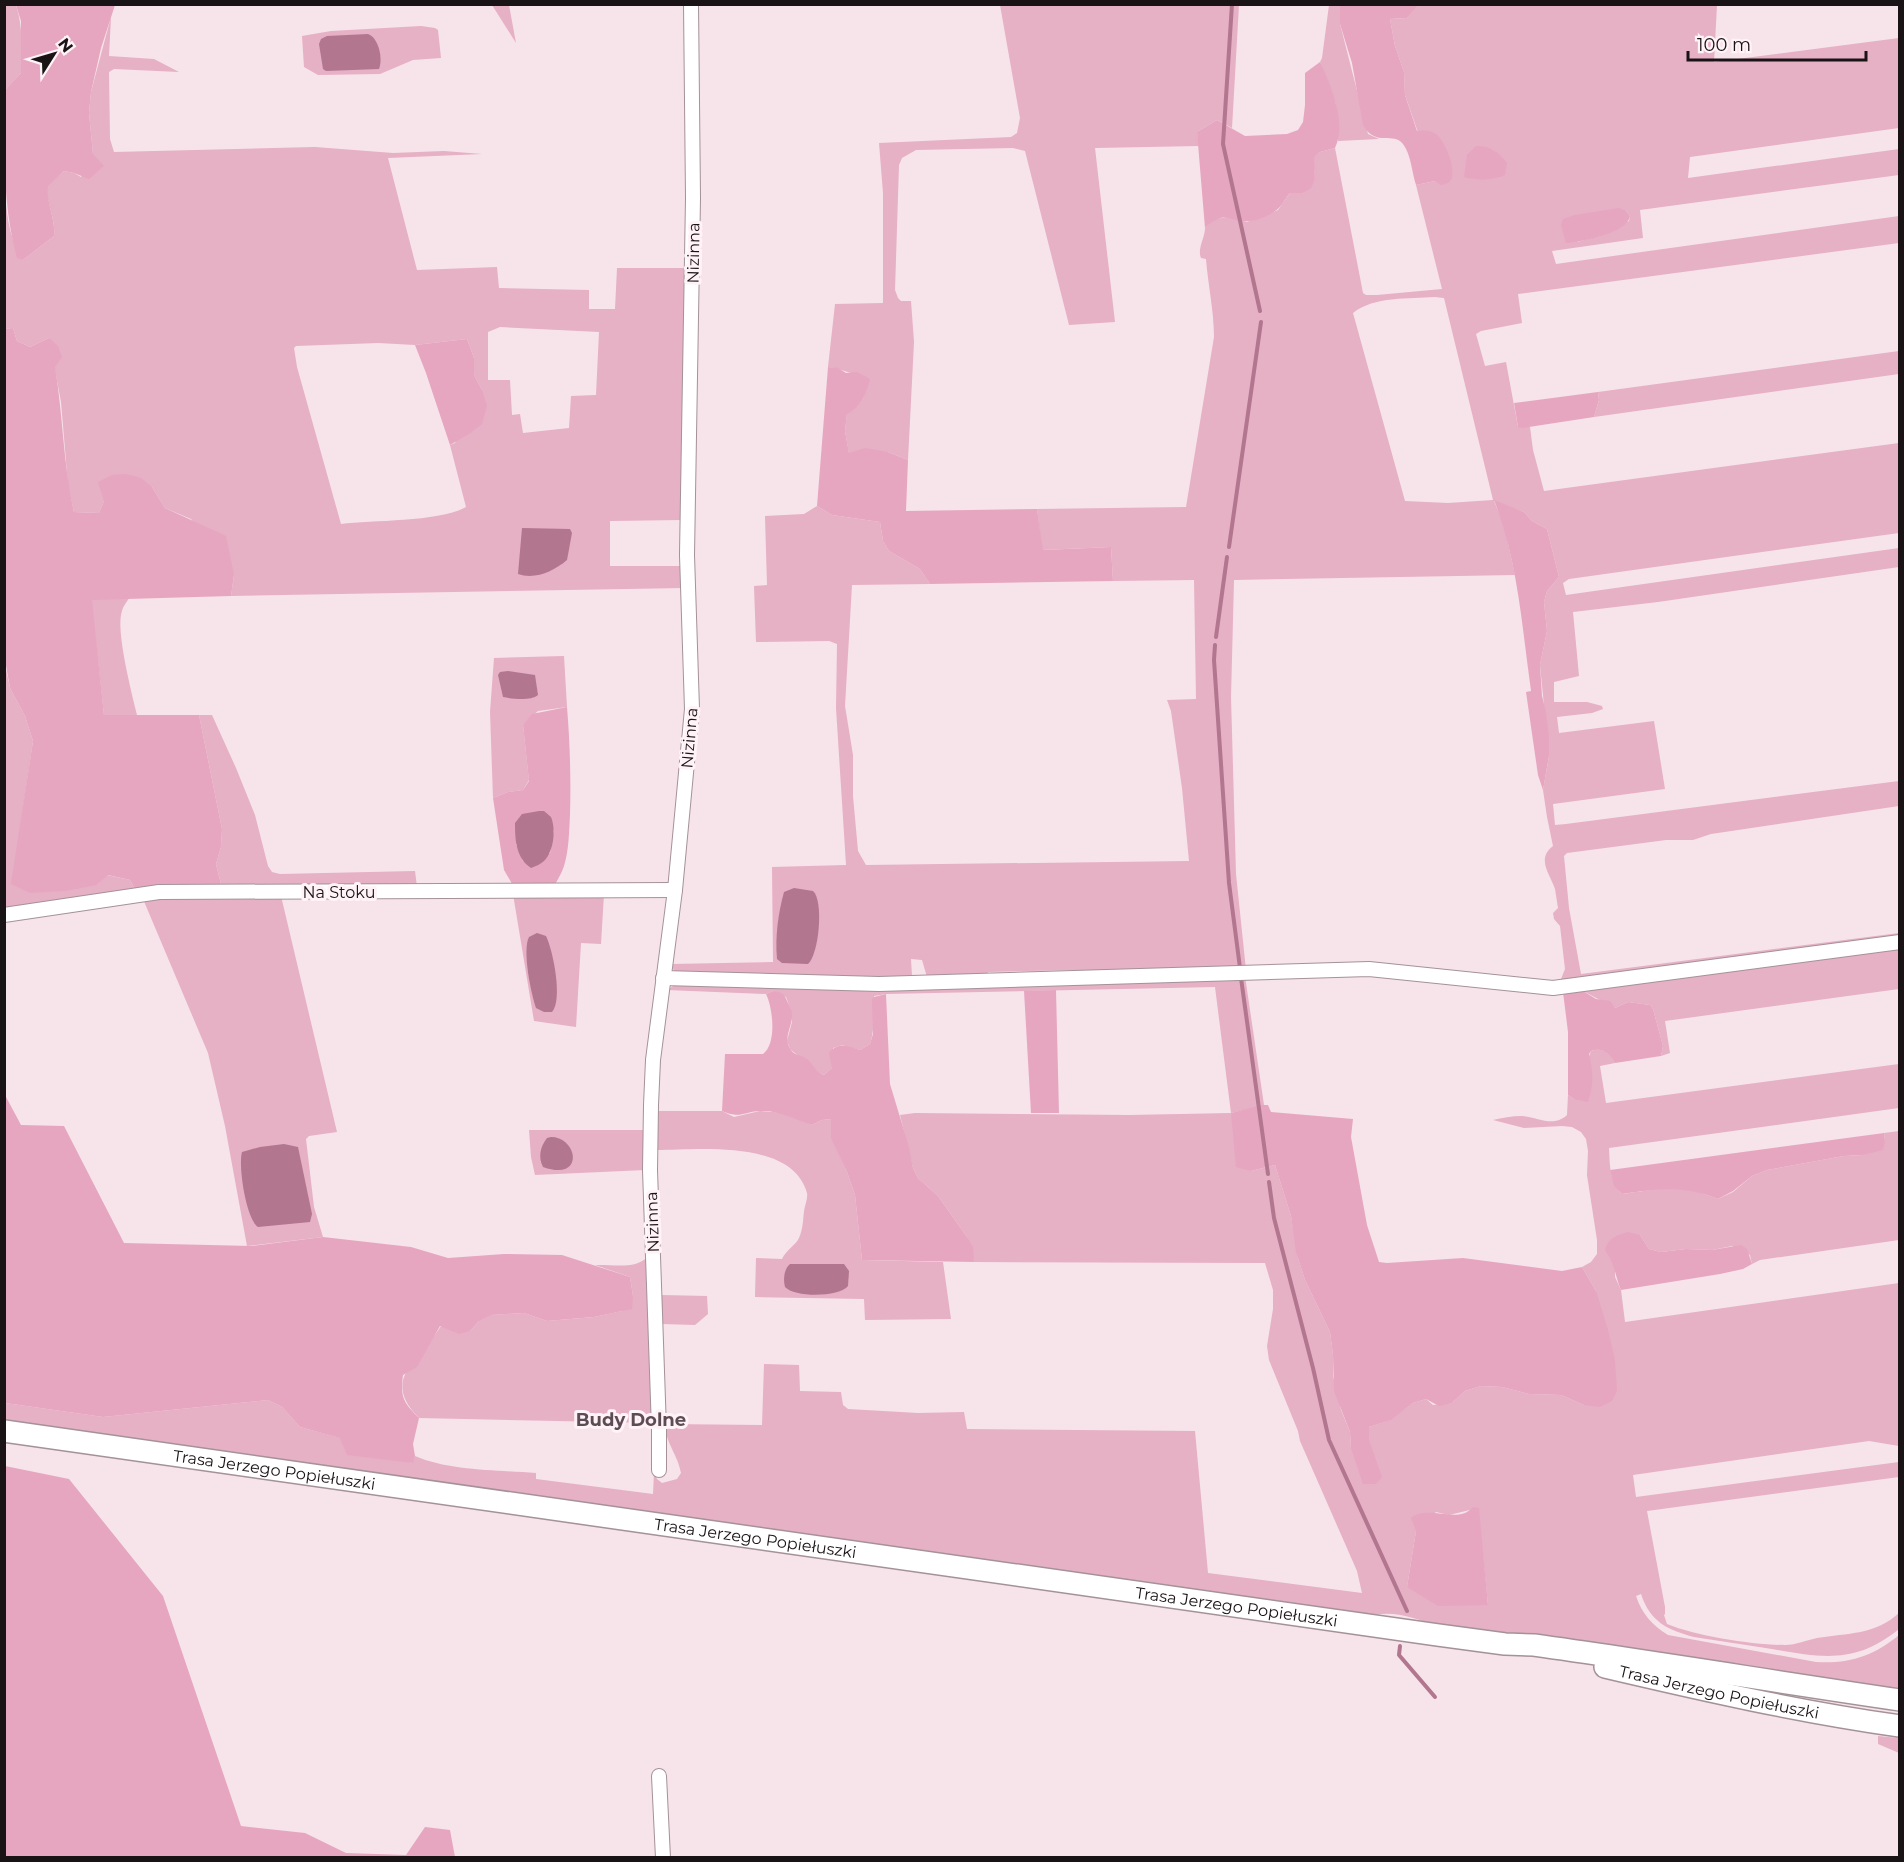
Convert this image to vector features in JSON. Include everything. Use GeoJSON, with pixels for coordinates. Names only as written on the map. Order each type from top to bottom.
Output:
{"type":"FeatureCollection","features":[{"type":"Feature","properties":{"kind":"main road","name":"Trasa Jerzego Popiełuszki"},"geometry":{"type":"LineString","coordinates":[[4,1431],[1505,1644],[1534,1645],[1899,1700]]}},
{"type":"Feature","properties":{"kind":"main road","name":"Trasa Jerzego Popiełuszki"},"geometry":{"type":"LineString","coordinates":[[1505,1644],[1533,1653],[1606,1667],[1732,1697],[1899,1726]]}},
{"type":"Feature","properties":{"kind":"street","name":"Nizinna"},"geometry":{"type":"LineString","coordinates":[[659,1470],[650,1142],[653,1060],[675,890],[692,709],[687,555],[693,198],[691,4]]}},
{"type":"Feature","properties":{"kind":"street","name":"Na Stoku"},"geometry":{"type":"LineString","coordinates":[[4,915],[159,892],[675,890]]}},
{"type":"Feature","properties":{"kind":"street"},"geometry":{"type":"LineString","coordinates":[[663,978],[879,984],[1369,969],[1553,988],[1899,942]]}},
{"type":"Feature","properties":{"kind":"street"},"geometry":{"type":"LineString","coordinates":[[659,1776],[663,1857]]}},
{"type":"Feature","properties":{"kind":"shaded area"},"geometry":{"type":"Polygon","coordinates":[[[1418,4],[1717,5],[1714,62],[1899,38],[1899,128],[1690,157],[1688,178],[1899,149],[1899,175],[1640,210],[1643,238],[1552,251],[1556,264],[1899,216],[1899,243],[1518,294],[1522,323],[1476,334],[1485,366],[1506,362],[1518,427],[1530,427],[1533,450],[1544,491],[1899,443],[1899,533],[1569,579],[1563,583],[1566,595],[1899,548],[1899,567],[1573,612],[1579,676],[1554,682],[1554,702],[1587,702],[1602,706],[1603,709],[1592,713],[1557,717],[1559,733],[1654,721],[1665,789],[1553,804],[1555,825],[1899,781],[1899,806],[1711,834],[1693,840],[1666,840],[1567,853],[1564,856],[1569,908],[1581,974],[1899,933],[1899,940],[1556,984],[1565,969],[1560,926],[1554,919],[1553,913],[1558,908],[1555,889],[1545,861],[1545,856],[1553,846],[1543,790],[1549,756],[1540,665],[1547,631],[1544,602],[1547,591],[1559,577],[1547,529],[1532,521],[1524,512],[1494,501],[1504,525],[1515,575],[1234,580],[1231,697],[1236,874],[1246,970],[1077,973],[1076,970],[988,972],[987,975],[927,977],[922,960],[911,959],[912,976],[910,978],[675,973],[671,964],[773,962],[772,867],[846,865],[836,708],[837,644],[829,641],[756,642],[754,586],[767,585],[765,516],[804,514],[817,506],[832,515],[880,522],[883,541],[889,551],[920,569],[930,584],[852,585],[845,706],[853,755],[853,796],[858,851],[866,865],[1189,861],[1182,788],[1171,711],[1167,700],[1196,699],[1194,580],[1113,581],[1111,547],[1042,550],[1037,509],[1186,507],[1214,337],[1206,259],[1201,258],[1200,255],[1205,228],[1215,219],[1228,217],[1247,222],[1278,210],[1290,193],[1303,193],[1315,179],[1313,157],[1320,152],[1335,148],[1363,293],[1377,295],[1442,289],[1416,185],[1435,181],[1405,95],[1404,72],[1395,46],[1390,19],[1407,18],[1418,4]],[[1626,211],[1577,242],[1600,236],[1629,221],[1630,216],[1626,211]],[[1444,298],[1381,301],[1353,313],[1405,501],[1448,503],[1493,500],[1444,298]]]}},
{"type":"Feature","properties":{"kind":"shaded area"},"geometry":{"type":"Polygon","coordinates":[[[5,5],[16,5],[22,47],[21,73],[5,90],[5,5]]]}},
{"type":"Feature","properties":{"kind":"shaded area"},"geometry":{"type":"Polygon","coordinates":[[[16,5],[115,5],[101,48],[91,92],[89,113],[93,154],[104,166],[89,179],[64,171],[48,186],[54,236],[23,260],[17,258],[12,237],[6,196],[4,154],[5,90],[21,73],[21,21],[16,5]]]}},
{"type":"Feature","properties":{"kind":"shaded area"},"geometry":{"type":"Polygon","coordinates":[[[492,5],[509,5],[516,43],[492,5]]]}},
{"type":"Feature","properties":{"kind":"shaded area"},"geometry":{"type":"Polygon","coordinates":[[[1000,5],[1239,5],[1232,128],[1217,120],[1197,132],[1199,146],[1095,148],[1115,322],[1069,325],[1025,151],[1013,148],[916,150],[902,158],[899,165],[895,290],[901,301],[911,301],[914,342],[908,460],[888,452],[849,454],[845,431],[847,413],[856,408],[862,399],[869,379],[828,367],[835,304],[883,303],[883,193],[879,143],[1011,137],[1017,133],[1020,118],[1000,5]]]}},
{"type":"Feature","properties":{"kind":"shaded area"},"geometry":{"type":"Polygon","coordinates":[[[1329,5],[1340,5],[1340,24],[1368,134],[1379,139],[1338,141],[1336,104],[1320,62],[1329,5]]]}},
{"type":"Feature","properties":{"kind":"shaded area"},"geometry":{"type":"Polygon","coordinates":[[[1340,5],[1418,5],[1407,18],[1390,19],[1395,46],[1404,72],[1405,95],[1417,131],[1434,133],[1440,137],[1451,164],[1452,177],[1448,183],[1441,185],[1435,181],[1416,185],[1410,158],[1403,144],[1399,140],[1373,136],[1363,125],[1352,63],[1340,24],[1340,5]]]}},
{"type":"Feature","properties":{"kind":"shaded area"},"geometry":{"type":"Polygon","coordinates":[[[111,17],[109,56],[154,59],[179,72],[114,69],[109,72],[110,139],[114,152],[315,147],[393,153],[444,151],[482,154],[388,158],[417,270],[497,267],[499,288],[589,290],[589,309],[615,309],[617,268],[688,268],[682,520],[610,521],[610,566],[684,566],[684,588],[231,596],[234,575],[191,519],[165,508],[152,487],[104,501],[99,513],[74,512],[68,485],[61,402],[49,338],[30,347],[17,341],[13,328],[5,329],[4,186],[11,234],[23,260],[54,236],[54,223],[47,186],[64,171],[81,177],[93,154],[89,113],[91,92],[111,17]],[[500,327],[488,332],[488,380],[510,380],[512,415],[520,414],[523,433],[569,428],[571,396],[596,395],[599,332],[500,327]],[[467,339],[415,345],[378,343],[296,346],[294,348],[297,367],[341,524],[423,518],[454,512],[466,507],[450,445],[455,443],[482,390],[474,375],[474,358],[467,339]]]}},
{"type":"Feature","properties":{"kind":"shaded area"},"geometry":{"type":"Polygon","coordinates":[[[421,26],[438,30],[441,58],[413,60],[380,74],[318,75],[304,67],[302,36],[331,31],[421,26]]]}},
{"type":"Feature","properties":{"kind":"shaded area"},"geometry":{"type":"Polygon","coordinates":[[[368,34],[375,40],[379,49],[381,60],[379,69],[326,71],[323,69],[319,44],[321,39],[327,36],[368,34]]]}},
{"type":"Feature","properties":{"kind":"shaded area"},"geometry":{"type":"Polygon","coordinates":[[[1320,62],[1333,93],[1339,127],[1335,148],[1320,152],[1314,157],[1315,179],[1311,188],[1303,193],[1290,193],[1277,210],[1262,218],[1242,221],[1223,218],[1212,222],[1205,228],[1197,132],[1217,120],[1245,136],[1287,134],[1298,130],[1303,122],[1305,73],[1320,62]]]}},
{"type":"Feature","properties":{"kind":"shaded area"},"geometry":{"type":"Polygon","coordinates":[[[1476,146],[1494,150],[1507,163],[1505,175],[1485,179],[1464,177],[1467,155],[1476,146]]]}},
{"type":"Feature","properties":{"kind":"shaded area"},"geometry":{"type":"Polygon","coordinates":[[[1619,208],[1630,216],[1621,227],[1603,236],[1566,243],[1561,225],[1563,219],[1619,208]]]}},
{"type":"Feature","properties":{"kind":"shaded area"},"geometry":{"type":"Polygon","coordinates":[[[13,328],[17,341],[30,347],[49,338],[58,346],[62,357],[55,367],[74,512],[99,513],[104,501],[98,482],[112,475],[126,474],[141,478],[152,487],[165,508],[226,536],[234,575],[231,596],[92,600],[104,715],[199,715],[222,829],[221,847],[216,864],[222,888],[136,891],[130,880],[108,875],[97,885],[65,891],[30,893],[11,884],[33,741],[25,716],[10,688],[5,660],[4,329],[13,328]]]}},
{"type":"Feature","properties":{"kind":"shaded area"},"geometry":{"type":"Polygon","coordinates":[[[467,339],[474,358],[474,375],[487,406],[482,424],[450,445],[415,345],[467,339]]]}},
{"type":"Feature","properties":{"kind":"shaded area"},"geometry":{"type":"Polygon","coordinates":[[[1899,351],[1899,374],[1594,417],[1599,400],[1598,392],[1899,351]]]}},
{"type":"Feature","properties":{"kind":"shaded area"},"geometry":{"type":"Polygon","coordinates":[[[828,367],[838,368],[846,373],[857,372],[870,379],[863,400],[847,414],[845,431],[849,453],[865,448],[888,452],[908,460],[906,511],[1037,509],[1043,550],[1111,547],[1113,581],[930,584],[920,569],[889,551],[883,541],[880,522],[832,515],[817,506],[828,367]]]}},
{"type":"Feature","properties":{"kind":"shaded area"},"geometry":{"type":"Polygon","coordinates":[[[1598,392],[1599,400],[1594,417],[1518,427],[1514,403],[1598,392]]]}},
{"type":"Feature","properties":{"kind":"shaded area"},"geometry":{"type":"Polygon","coordinates":[[[1494,500],[1524,512],[1532,521],[1547,529],[1559,577],[1547,591],[1544,602],[1547,631],[1540,665],[1542,696],[1549,736],[1549,756],[1543,790],[1538,775],[1526,692],[1531,691],[1514,570],[1494,500]]]}},
{"type":"Feature","properties":{"kind":"shaded area"},"geometry":{"type":"Polygon","coordinates":[[[522,528],[570,529],[572,533],[567,560],[556,568],[538,575],[518,574],[522,528]]]}},
{"type":"Feature","properties":{"kind":"shaded area"},"geometry":{"type":"Polygon","coordinates":[[[129,598],[120,620],[125,662],[137,715],[104,715],[91,599],[129,598]]]}},
{"type":"Feature","properties":{"kind":"shaded area"},"geometry":{"type":"Polygon","coordinates":[[[564,656],[567,707],[538,711],[523,725],[529,780],[523,790],[508,792],[493,798],[490,712],[494,658],[564,656]]]}},
{"type":"Feature","properties":{"kind":"shaded area"},"geometry":{"type":"Polygon","coordinates":[[[4,660],[10,688],[25,716],[33,741],[12,884],[97,885],[107,875],[130,880],[136,891],[5,911],[4,660]]]}},
{"type":"Feature","properties":{"kind":"shaded area"},"geometry":{"type":"Polygon","coordinates":[[[500,672],[535,675],[538,695],[526,699],[503,697],[498,675],[500,672]]]}},
{"type":"Feature","properties":{"kind":"shaded area"},"geometry":{"type":"Polygon","coordinates":[[[567,707],[570,748],[569,834],[564,866],[554,887],[514,887],[504,870],[493,798],[508,792],[523,790],[529,781],[523,725],[532,714],[567,707]],[[554,830],[516,844],[523,861],[550,853],[554,830]]]}},
{"type":"Feature","properties":{"kind":"shaded area"},"geometry":{"type":"Polygon","coordinates":[[[199,715],[212,715],[255,815],[268,866],[272,872],[280,874],[415,871],[417,887],[222,888],[216,864],[221,847],[222,829],[199,715]]]}},
{"type":"Feature","properties":{"kind":"shaded area"},"geometry":{"type":"Polygon","coordinates":[[[544,811],[551,817],[553,840],[550,852],[544,861],[531,868],[519,854],[515,823],[522,814],[544,811]]]}},
{"type":"Feature","properties":{"kind":"shaded area"},"geometry":{"type":"Polygon","coordinates":[[[794,888],[813,891],[818,905],[819,928],[815,950],[808,964],[782,963],[777,959],[777,934],[782,900],[784,892],[794,888]]]}},
{"type":"Feature","properties":{"kind":"shaded area"},"geometry":{"type":"Polygon","coordinates":[[[513,894],[604,894],[601,944],[581,943],[576,1027],[534,1021],[513,894]]]}},
{"type":"Feature","properties":{"kind":"shaded area"},"geometry":{"type":"Polygon","coordinates":[[[281,896],[337,1132],[309,1136],[306,1139],[314,1207],[323,1237],[247,1246],[225,1126],[208,1053],[143,899],[148,897],[281,896]]]}},
{"type":"Feature","properties":{"kind":"shaded area"},"geometry":{"type":"Polygon","coordinates":[[[537,933],[546,936],[554,963],[557,997],[552,1012],[544,1012],[536,1008],[530,983],[527,943],[529,937],[537,933]]]}},
{"type":"Feature","properties":{"kind":"shaded area"},"geometry":{"type":"Polygon","coordinates":[[[1899,948],[1899,989],[1665,1021],[1670,1053],[1661,1056],[1663,1046],[1650,1005],[1628,1002],[1615,1008],[1583,991],[1899,948]]]}},
{"type":"Feature","properties":{"kind":"shaded area"},"geometry":{"type":"Polygon","coordinates":[[[1245,976],[1264,1105],[1231,1113],[1215,987],[874,996],[870,1044],[860,1050],[842,1045],[833,1048],[832,1068],[824,1075],[790,1049],[787,1041],[792,1022],[791,1010],[786,997],[773,991],[766,994],[667,990],[678,983],[1245,976]]]}},
{"type":"Feature","properties":{"kind":"shaded area"},"geometry":{"type":"Polygon","coordinates":[[[1056,990],[1059,1113],[1031,1113],[1024,991],[1056,990]]]}},
{"type":"Feature","properties":{"kind":"shaded area"},"geometry":{"type":"Polygon","coordinates":[[[773,991],[780,992],[786,998],[792,1010],[788,1032],[791,1050],[807,1059],[824,1075],[832,1068],[829,1053],[832,1049],[844,1046],[860,1050],[870,1044],[873,1034],[872,999],[886,994],[890,1084],[913,1168],[918,1178],[938,1196],[967,1237],[973,1247],[974,1262],[862,1260],[855,1195],[831,1138],[831,1119],[812,1125],[774,1112],[760,1111],[738,1115],[722,1111],[725,1054],[763,1054],[767,1049],[772,1026],[766,994],[773,991]]]}},
{"type":"Feature","properties":{"kind":"shaded area"},"geometry":{"type":"Polygon","coordinates":[[[1583,991],[1596,999],[1610,1001],[1615,1008],[1628,1002],[1650,1005],[1663,1046],[1661,1056],[1615,1063],[1605,1052],[1591,1051],[1589,1054],[1592,1084],[1588,1102],[1568,1095],[1568,1032],[1563,992],[1583,991]]]}},
{"type":"Feature","properties":{"kind":"shaded area"},"geometry":{"type":"Polygon","coordinates":[[[1591,1051],[1605,1052],[1615,1063],[1600,1066],[1606,1103],[1899,1064],[1899,1108],[1609,1148],[1612,1178],[1622,1194],[1658,1189],[1686,1189],[1718,1199],[1733,1192],[1752,1176],[1767,1170],[1844,1156],[1863,1155],[1885,1141],[1884,1133],[1899,1131],[1899,1240],[1760,1260],[1752,1264],[1750,1255],[1732,1246],[1712,1250],[1686,1249],[1661,1252],[1649,1249],[1640,1235],[1610,1257],[1615,1265],[1615,1277],[1621,1290],[1625,1322],[1899,1283],[1899,1446],[1869,1441],[1633,1475],[1636,1497],[1899,1462],[1899,1477],[1647,1511],[1667,1624],[1725,1639],[1785,1645],[1871,1629],[1899,1613],[1899,1629],[1868,1648],[1838,1656],[1807,1655],[1694,1637],[1668,1628],[1649,1612],[1641,1594],[1636,1596],[1648,1618],[1668,1635],[1816,1662],[1839,1662],[1861,1657],[1899,1635],[1899,1689],[1435,1626],[1398,1615],[1375,1615],[5,1421],[5,1403],[103,1417],[268,1400],[282,1407],[300,1427],[341,1438],[412,1463],[415,1456],[443,1465],[536,1473],[536,1479],[653,1494],[654,1473],[662,1483],[677,1479],[681,1473],[667,1437],[665,1424],[762,1425],[764,1364],[799,1365],[800,1391],[841,1392],[843,1405],[848,1409],[918,1413],[964,1412],[967,1429],[1195,1431],[1208,1573],[1362,1593],[1357,1571],[1300,1441],[1269,1360],[1267,1346],[1273,1309],[1273,1290],[1265,1263],[974,1262],[967,1237],[938,1196],[918,1178],[913,1168],[900,1115],[915,1113],[1129,1115],[1231,1113],[1251,1171],[1275,1165],[1291,1216],[1298,1258],[1305,1280],[1330,1332],[1333,1376],[1341,1410],[1350,1432],[1351,1448],[1369,1440],[1369,1427],[1390,1420],[1413,1403],[1426,1399],[1433,1405],[1452,1403],[1465,1391],[1481,1386],[1502,1387],[1529,1394],[1561,1395],[1584,1405],[1596,1291],[1582,1267],[1591,1262],[1597,1254],[1587,1175],[1586,1139],[1581,1132],[1572,1127],[1524,1128],[1493,1120],[1522,1116],[1545,1121],[1562,1119],[1567,1115],[1568,1095],[1574,1099],[1591,1051]],[[1478,1508],[1449,1515],[1436,1512],[1416,1531],[1407,1587],[1488,1605],[1478,1508]]]}},
{"type":"Feature","properties":{"kind":"shaded area"},"geometry":{"type":"Polygon","coordinates":[[[5,1095],[21,1125],[64,1126],[124,1243],[251,1246],[323,1237],[411,1247],[448,1258],[504,1254],[562,1255],[630,1277],[633,1296],[632,1309],[594,1317],[547,1321],[524,1313],[491,1315],[478,1322],[470,1331],[459,1334],[440,1326],[417,1367],[403,1375],[404,1399],[419,1418],[413,1444],[415,1456],[413,1463],[347,1455],[340,1438],[300,1427],[282,1407],[268,1400],[103,1417],[5,1403],[5,1095]]]}},
{"type":"Feature","properties":{"kind":"shaded area"},"geometry":{"type":"Polygon","coordinates":[[[1268,1105],[1271,1112],[1353,1119],[1351,1137],[1367,1225],[1379,1262],[1463,1258],[1562,1271],[1582,1267],[1596,1291],[1615,1360],[1617,1391],[1612,1401],[1600,1407],[1584,1405],[1561,1395],[1529,1394],[1502,1387],[1481,1386],[1465,1391],[1452,1403],[1439,1406],[1426,1399],[1413,1403],[1391,1420],[1369,1427],[1369,1440],[1382,1477],[1376,1484],[1363,1484],[1351,1448],[1350,1432],[1334,1391],[1330,1332],[1305,1280],[1296,1252],[1291,1216],[1275,1165],[1251,1171],[1236,1167],[1231,1113],[1268,1105]]]}},
{"type":"Feature","properties":{"kind":"shaded area"},"geometry":{"type":"Polygon","coordinates":[[[656,1111],[722,1111],[734,1117],[760,1111],[786,1113],[812,1125],[831,1119],[832,1138],[855,1195],[862,1260],[943,1262],[951,1319],[865,1320],[864,1299],[755,1297],[756,1258],[782,1259],[798,1241],[807,1193],[798,1176],[783,1164],[764,1156],[742,1151],[657,1150],[656,1111]]]}},
{"type":"Feature","properties":{"kind":"shaded area"},"geometry":{"type":"Polygon","coordinates":[[[529,1130],[645,1130],[645,1170],[535,1175],[529,1130]]]}},
{"type":"Feature","properties":{"kind":"shaded area"},"geometry":{"type":"Polygon","coordinates":[[[1884,1133],[1883,1150],[1767,1170],[1752,1176],[1718,1199],[1682,1190],[1622,1194],[1614,1186],[1610,1170],[1884,1133]]]}},
{"type":"Feature","properties":{"kind":"shaded area"},"geometry":{"type":"Polygon","coordinates":[[[547,1138],[560,1139],[571,1150],[573,1158],[566,1169],[543,1167],[540,1156],[541,1148],[547,1138]]]}},
{"type":"Feature","properties":{"kind":"shaded area"},"geometry":{"type":"Polygon","coordinates":[[[284,1144],[298,1147],[312,1214],[310,1222],[258,1227],[250,1214],[244,1192],[242,1152],[284,1144]]]}},
{"type":"Feature","properties":{"kind":"shaded area"},"geometry":{"type":"Polygon","coordinates":[[[1628,1232],[1640,1235],[1649,1249],[1661,1252],[1686,1249],[1712,1250],[1741,1245],[1747,1249],[1752,1264],[1743,1269],[1720,1274],[1621,1290],[1613,1265],[1605,1250],[1614,1238],[1628,1232]]]}},
{"type":"Feature","properties":{"kind":"shaded area"},"geometry":{"type":"Polygon","coordinates":[[[647,1257],[654,1423],[419,1418],[408,1404],[403,1392],[403,1381],[407,1370],[441,1326],[470,1331],[478,1322],[490,1315],[524,1313],[547,1321],[594,1317],[622,1311],[633,1296],[630,1277],[595,1265],[630,1265],[647,1257]]]}},
{"type":"Feature","properties":{"kind":"shaded area"},"geometry":{"type":"Polygon","coordinates":[[[790,1264],[844,1264],[849,1271],[848,1286],[843,1290],[817,1295],[790,1291],[785,1287],[784,1281],[785,1271],[790,1264]]]}},
{"type":"Feature","properties":{"kind":"shaded area"},"geometry":{"type":"Polygon","coordinates":[[[661,1295],[707,1296],[708,1314],[695,1325],[662,1324],[661,1295]]]}},
{"type":"Feature","properties":{"kind":"shaded area"},"geometry":{"type":"Polygon","coordinates":[[[5,1466],[69,1479],[163,1596],[241,1826],[305,1833],[346,1853],[406,1855],[425,1827],[450,1830],[455,1857],[5,1857],[5,1466]]]}},
{"type":"Feature","properties":{"kind":"shaded area"},"geometry":{"type":"Polygon","coordinates":[[[1473,1507],[1479,1508],[1488,1605],[1438,1606],[1407,1587],[1416,1531],[1411,1518],[1426,1513],[1460,1514],[1473,1507]]]}},
{"type":"Feature","properties":{"kind":"shaded area"},"geometry":{"type":"Polygon","coordinates":[[[1878,1736],[1899,1738],[1899,1753],[1878,1744],[1878,1736]]]}},
{"type":"Feature","properties":{"kind":"waterway"},"geometry":{"type":"LineString","coordinates":[[1232,4],[1223,144],[1260,311]]}},
{"type":"Feature","properties":{"kind":"waterway"},"geometry":{"type":"LineString","coordinates":[[1229,547],[1261,322]]}},
{"type":"Feature","properties":{"kind":"waterway"},"geometry":{"type":"LineString","coordinates":[[1216,637],[1227,557]]}},
{"type":"Feature","properties":{"kind":"waterway"},"geometry":{"type":"LineString","coordinates":[[1215,645],[1214,660],[1229,883],[1240,968]]}},
{"type":"Feature","properties":{"kind":"waterway"},"geometry":{"type":"LineString","coordinates":[[1241,978],[1268,1174]]}},
{"type":"Feature","properties":{"kind":"waterway"},"geometry":{"type":"LineString","coordinates":[[1269,1182],[1274,1218],[1329,1440],[1407,1611]]}},
{"type":"Feature","properties":{"kind":"waterway"},"geometry":{"type":"LineString","coordinates":[[1400,1646],[1399,1655],[1435,1697]]}},
{"type":"Feature","properties":{"kind":"district","name":"Budy Dolne"},"geometry":{"type":"Point","coordinates":[631,1420]}}]}
